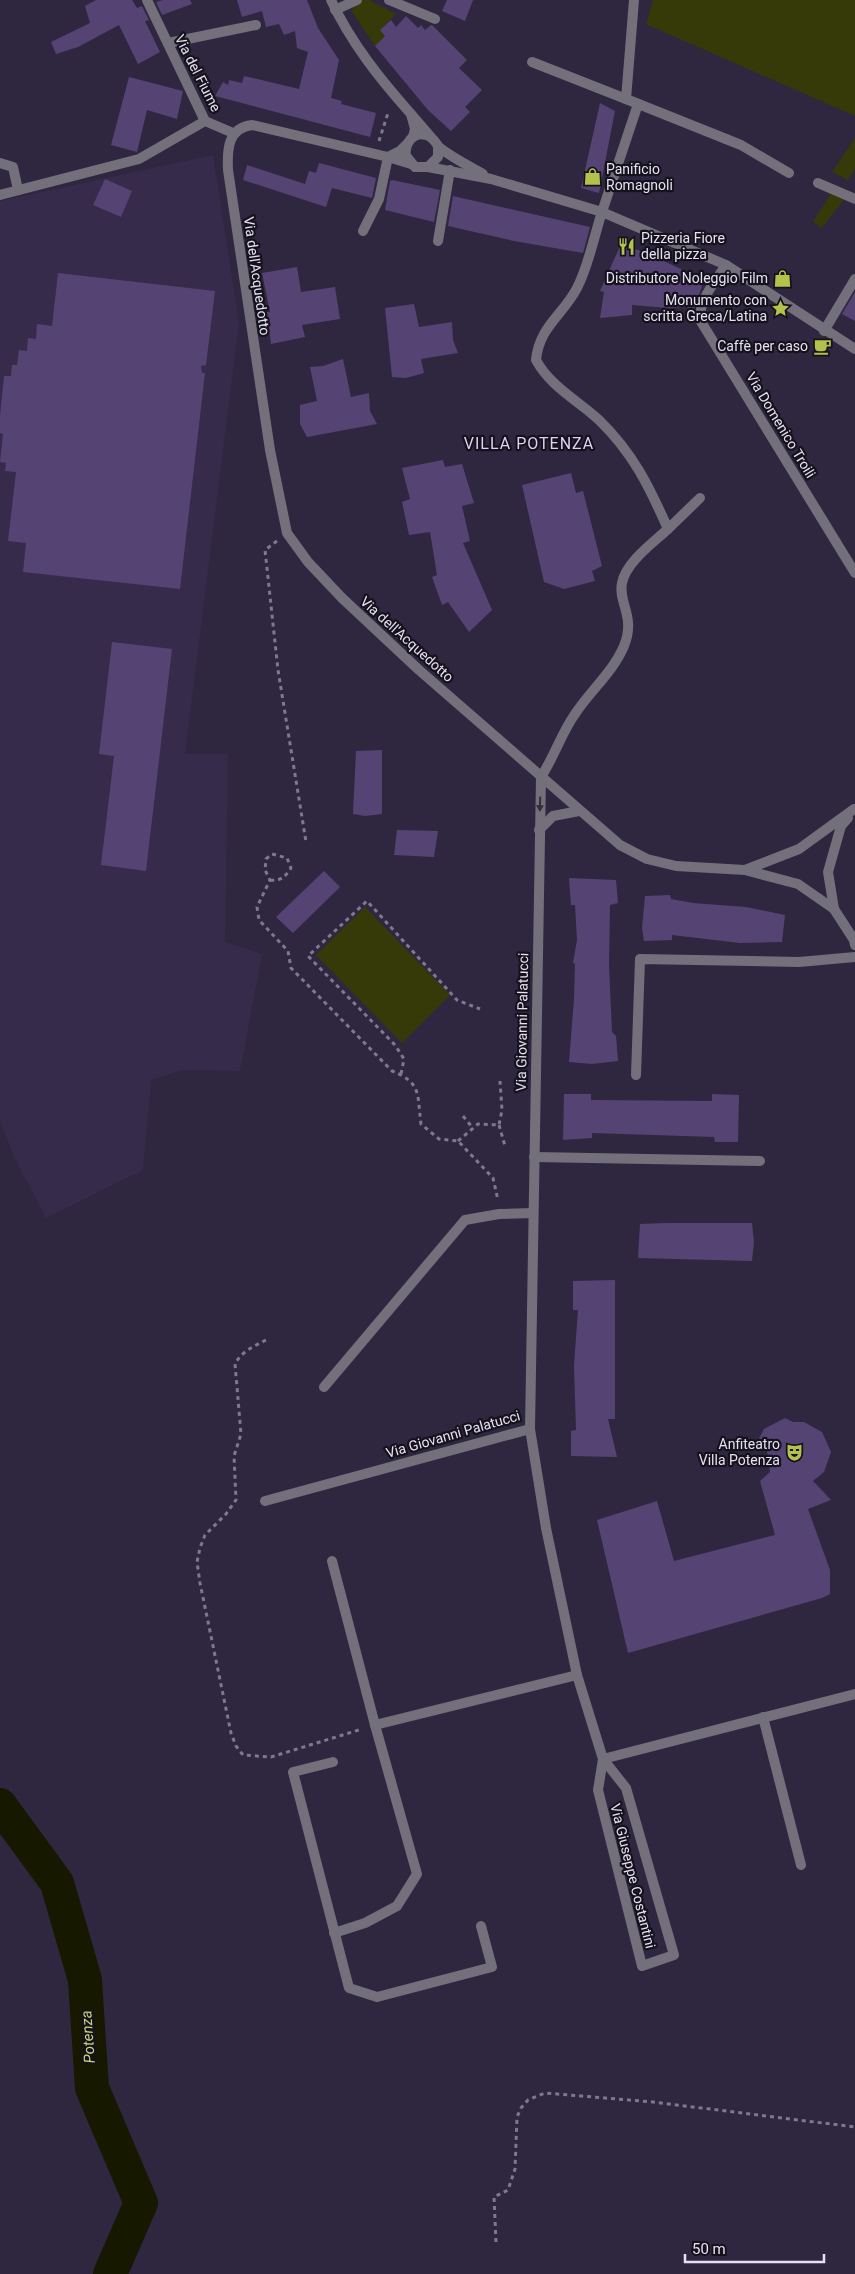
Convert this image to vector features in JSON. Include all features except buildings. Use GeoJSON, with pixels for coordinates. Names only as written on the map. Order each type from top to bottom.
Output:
{"type":"FeatureCollection","features":[{"type":"Feature","properties":{"kind":"street","name":"Via del Fiume"},"geometry":{"type":"LineString","coordinates":[[147,0],[205,121],[233,133]]}},
{"type":"Feature","properties":{"kind":"street"},"geometry":{"type":"LineString","coordinates":[[357,0],[333,5],[376,75],[438,146],[491,179]]}},
{"type":"Feature","properties":{"kind":"street"},"geometry":{"type":"LineString","coordinates":[[389,0],[435,19]]}},
{"type":"Feature","properties":{"kind":"street"},"geometry":{"type":"LineString","coordinates":[[626,100],[634,0]]}},
{"type":"Feature","properties":{"kind":"street"},"geometry":{"type":"LineString","coordinates":[[168,43],[256,25]]}},
{"type":"Feature","properties":{"kind":"street"},"geometry":{"type":"LineString","coordinates":[[532,62],[740,145],[788,173]]}},
{"type":"Feature","properties":{"kind":"street"},"geometry":{"type":"LineString","coordinates":[[638,104],[577,288],[542,334],[537,347],[536,360],[553,383],[597,418],[628,450],[652,492],[668,529]]}},
{"type":"Feature","properties":{"kind":"street"},"geometry":{"type":"LineString","coordinates":[[411,114],[415,128],[406,156],[411,164]]}},
{"type":"Feature","properties":{"kind":"street"},"geometry":{"type":"LineString","coordinates":[[0,195],[140,159],[205,121]]}},
{"type":"Feature","properties":{"kind":"street"},"geometry":{"type":"LineString","coordinates":[[233,133],[242,126],[252,125],[388,158],[419,168],[428,167],[450,170],[491,179],[602,212],[726,265],[855,349]]}},
{"type":"Feature","properties":{"kind":"street","name":"Via dell'Acquedotto"},"geometry":{"type":"LineString","coordinates":[[233,133],[228,144],[228,170],[270,450],[287,533],[308,562],[342,598],[579,811],[620,845],[647,859],[676,866],[745,870],[798,884],[834,909],[854,940],[855,945]]}},
{"type":"Feature","properties":{"kind":"street"},"geometry":{"type":"LineString","coordinates":[[363,231],[380,199],[388,158],[422,134],[430,136]]}},
{"type":"Feature","properties":{"kind":"street"},"geometry":{"type":"LineString","coordinates":[[428,167],[438,157],[438,146]]}},
{"type":"Feature","properties":{"kind":"street"},"geometry":{"type":"LineString","coordinates":[[0,163],[13,167],[18,190]]}},
{"type":"Feature","properties":{"kind":"street"},"geometry":{"type":"LineString","coordinates":[[438,241],[450,170]]}},
{"type":"Feature","properties":{"kind":"street"},"geometry":{"type":"LineString","coordinates":[[818,182],[855,199]]}},
{"type":"Feature","properties":{"kind":"street","name":"Via Domenico Troili"},"geometry":{"type":"LineString","coordinates":[[726,265],[704,299],[700,310],[700,320],[855,573]]}},
{"type":"Feature","properties":{"kind":"street"},"geometry":{"type":"LineString","coordinates":[[824,330],[855,279]]}},
{"type":"Feature","properties":{"kind":"street"},"geometry":{"type":"LineString","coordinates":[[541,777],[566,727],[588,694],[608,672],[624,647],[629,629],[621,584],[629,567],[700,498]]}},
{"type":"Feature","properties":{"kind":"street","name":"Via Giovanni Palatucci"},"geometry":{"type":"LineString","coordinates":[[265,1501],[530,1429],[541,777]]}},
{"type":"Feature","properties":{"kind":"street"},"geometry":{"type":"LineString","coordinates":[[745,870],[799,849],[855,809]]}},
{"type":"Feature","properties":{"kind":"street"},"geometry":{"type":"LineString","coordinates":[[834,909],[828,872],[841,826],[855,809]]}},
{"type":"Feature","properties":{"kind":"street"},"geometry":{"type":"LineString","coordinates":[[539,830],[553,816],[579,811]]}},
{"type":"Feature","properties":{"kind":"street"},"geometry":{"type":"LineString","coordinates":[[636,1075],[640,959],[799,962],[855,957]]}},
{"type":"Feature","properties":{"kind":"street"},"geometry":{"type":"LineString","coordinates":[[534,1157],[760,1161]]}},
{"type":"Feature","properties":{"kind":"street"},"geometry":{"type":"LineString","coordinates":[[324,1387],[465,1220],[499,1214],[533,1213]]}},
{"type":"Feature","properties":{"kind":"street","name":"Via Giuseppe Costantini"},"geometry":{"type":"LineString","coordinates":[[530,1429],[546,1528],[578,1675],[603,1759],[626,1788],[674,1955],[642,1966],[598,1790],[603,1759]]}},
{"type":"Feature","properties":{"kind":"street"},"geometry":{"type":"LineString","coordinates":[[332,1561],[375,1725],[418,1874],[397,1906],[365,1923],[334,1934]]}},
{"type":"Feature","properties":{"kind":"street"},"geometry":{"type":"LineString","coordinates":[[375,1725],[578,1675]]}},
{"type":"Feature","properties":{"kind":"street"},"geometry":{"type":"LineString","coordinates":[[603,1759],[855,1694]]}},
{"type":"Feature","properties":{"kind":"street"},"geometry":{"type":"LineString","coordinates":[[763,1717],[800,1865]]}},
{"type":"Feature","properties":{"kind":"street"},"geometry":{"type":"LineString","coordinates":[[333,1762],[293,1772],[349,1988],[377,1997],[492,1967],[481,1926]]}},
{"type":"Feature","properties":{"kind":"path"},"geometry":{"type":"LineString","coordinates":[[379,142],[388,113]]}},
{"type":"Feature","properties":{"kind":"path"},"geometry":{"type":"LineString","coordinates":[[287,533],[265,550],[278,670],[306,842]]}},
{"type":"Feature","properties":{"kind":"path"},"geometry":{"type":"LineString","coordinates":[[272,854],[287,858],[291,868],[285,876],[277,880],[270,880],[265,870],[266,859],[272,854]]}},
{"type":"Feature","properties":{"kind":"path"},"geometry":{"type":"LineString","coordinates":[[270,880],[257,907],[259,920],[288,951],[291,968],[392,1071],[408,1077],[416,1089],[421,1124],[439,1139],[458,1141],[493,1178],[499,1214]]}},
{"type":"Feature","properties":{"kind":"path"},"geometry":{"type":"LineString","coordinates":[[401,1074],[404,1058],[395,1045],[308,956],[366,902],[458,1000],[480,1009]]}},
{"type":"Feature","properties":{"kind":"path","name":"Via Giovanni Palatucci"},"geometry":{"type":"LineString","coordinates":[[499,1125],[502,1110],[500,1081]]}},
{"type":"Feature","properties":{"kind":"path"},"geometry":{"type":"LineString","coordinates":[[463,1116],[472,1127]]}},
{"type":"Feature","properties":{"kind":"path"},"geometry":{"type":"LineString","coordinates":[[458,1141],[472,1127],[490,1123],[499,1125],[505,1146]]}},
{"type":"Feature","properties":{"kind":"path"},"geometry":{"type":"LineString","coordinates":[[266,1340],[251,1347],[238,1358],[235,1364],[241,1434],[234,1456],[236,1500],[226,1514],[205,1535],[200,1548],[198,1562],[200,1583],[231,1733],[236,1746],[243,1755],[271,1757],[375,1725]]}},
{"type":"Feature","properties":{"kind":"path"},"geometry":{"type":"LineString","coordinates":[[496,2242],[494,2197],[508,2190],[515,2169],[517,2117],[521,2108],[536,2096],[556,2093],[644,2101],[855,2127]]}},
{"type":"Feature","properties":{"kind":"shaded area"},"geometry":{"type":"Polygon","coordinates":[[[213,155],[239,323],[185,754],[228,754],[225,942],[262,954],[240,1071],[182,1070],[151,1080],[143,1170],[46,1218],[14,1157],[0,1120],[0,201],[213,155]]]}},
{"type":"Feature","properties":{"kind":"green space"},"geometry":{"type":"Polygon","coordinates":[[[363,0],[369,0],[396,14],[380,30],[385,36],[375,46],[351,10],[363,0]]]}},
{"type":"Feature","properties":{"kind":"green space"},"geometry":{"type":"Polygon","coordinates":[[[653,0],[855,0],[855,116],[646,24],[653,0]]]}},
{"type":"Feature","properties":{"kind":"green space"},"geometry":{"type":"Polygon","coordinates":[[[855,138],[855,169],[848,180],[832,172],[855,138]]]}},
{"type":"Feature","properties":{"kind":"green space"},"geometry":{"type":"Polygon","coordinates":[[[832,192],[845,198],[822,228],[813,222],[832,192]]]}},
{"type":"Feature","properties":{"kind":"green space"},"geometry":{"type":"Polygon","coordinates":[[[365,907],[450,995],[402,1043],[316,955],[365,907]]]}},
{"type":"Feature","properties":{"kind":"waterway","name":"Potenza"},"geometry":{"type":"LineString","coordinates":[[0,1805],[57,1883],[85,1980],[92,2088],[141,2203],[110,2274]]}},
{"type":"Feature","properties":{"kind":"place","name":"Panificio Romagnoli"},"geometry":{"type":"Point","coordinates":[592,177]}},
{"type":"Feature","properties":{"kind":"place","name":"Pizzeria Fiore della pizza"},"geometry":{"type":"Point","coordinates":[627,246]}},
{"type":"Feature","properties":{"kind":"place","name":"Distributore Noleggio Film"},"geometry":{"type":"Point","coordinates":[782,278]}},
{"type":"Feature","properties":{"kind":"place","name":"Monumento con scritta Greca/Latina"},"geometry":{"type":"Point","coordinates":[781,308]}},
{"type":"Feature","properties":{"kind":"place","name":"Caffè per caso"},"geometry":{"type":"Point","coordinates":[822,346]}},
{"type":"Feature","properties":{"kind":"place","name":"Anfiteatro Villa Potenza"},"geometry":{"type":"Point","coordinates":[794,1452]}},
{"type":"Feature","properties":{"kind":"district","name":"VILLA POTENZA"},"geometry":{"type":"Point","coordinates":[529,443]}}]}
